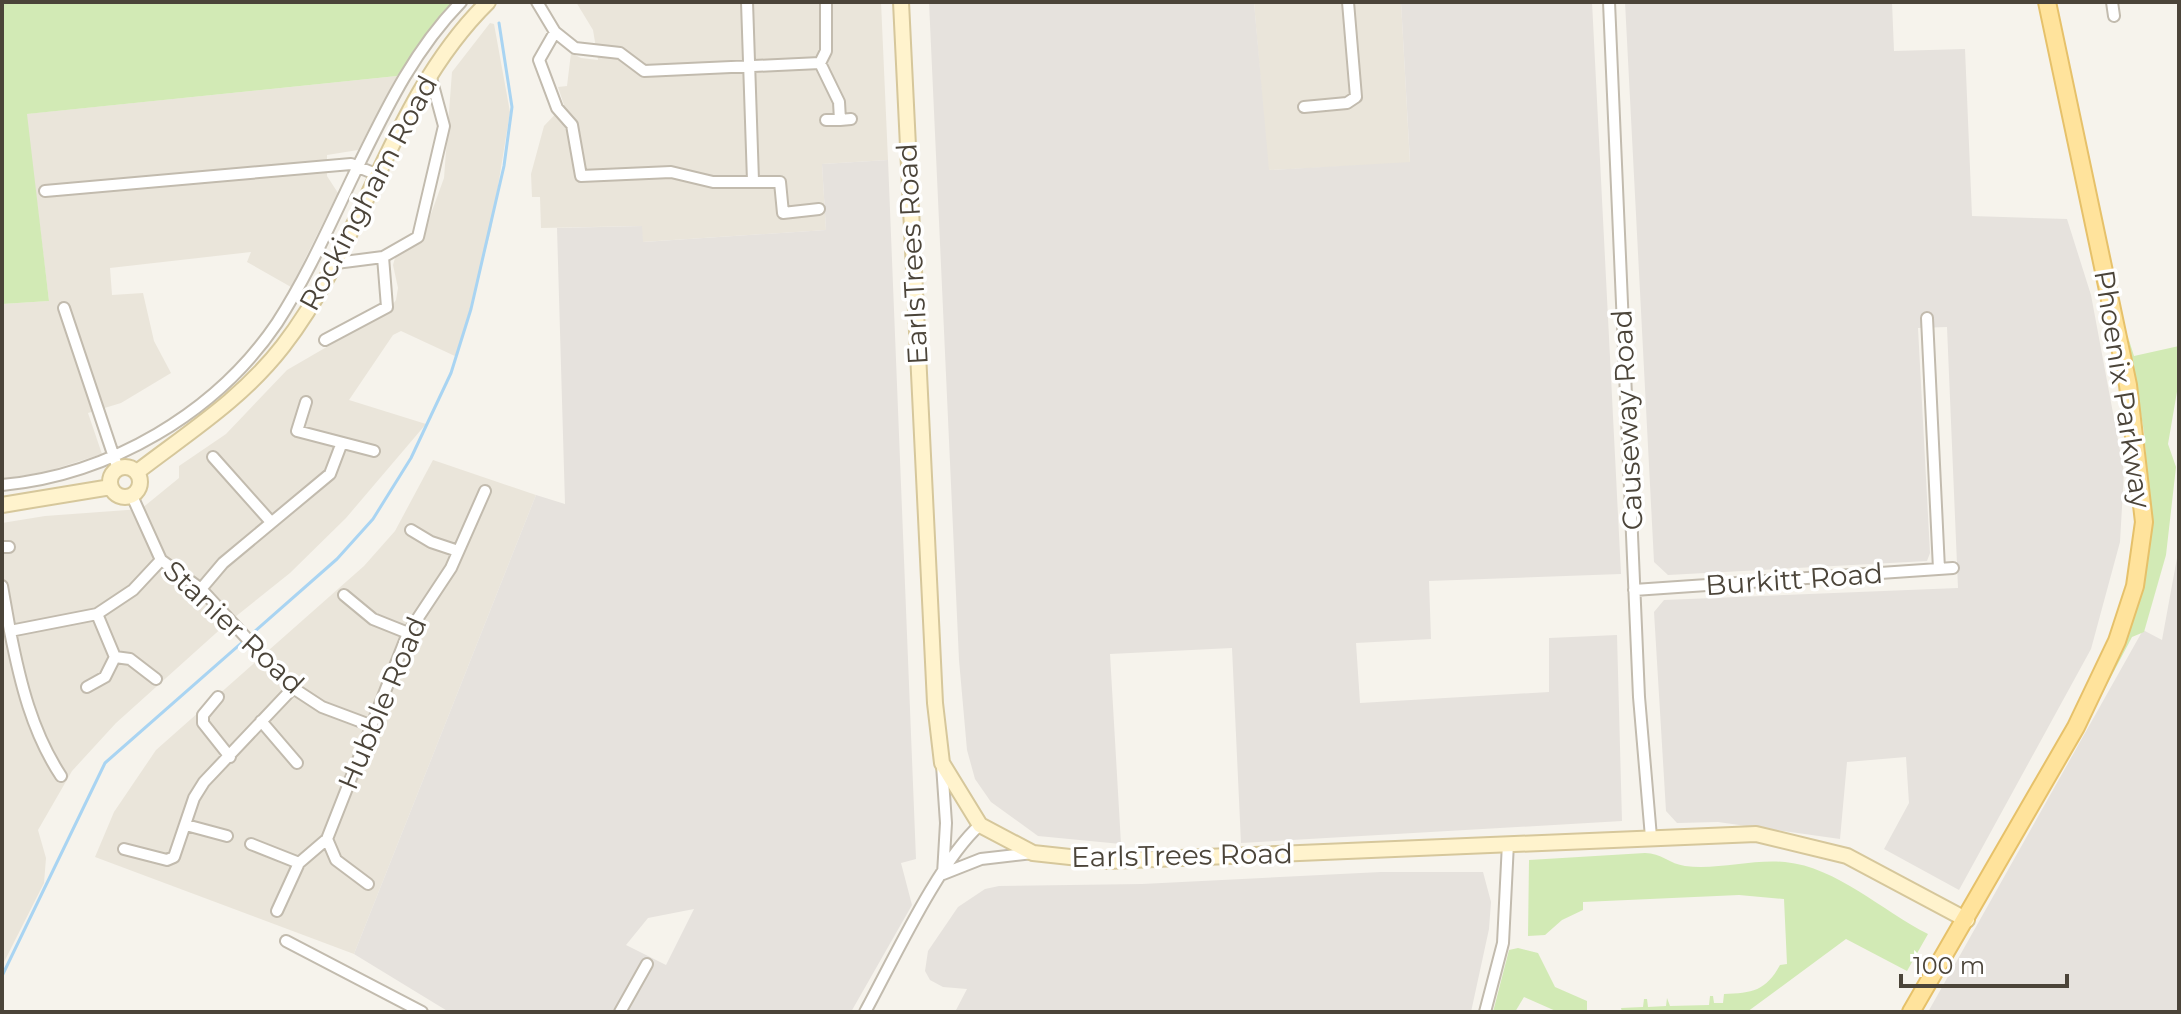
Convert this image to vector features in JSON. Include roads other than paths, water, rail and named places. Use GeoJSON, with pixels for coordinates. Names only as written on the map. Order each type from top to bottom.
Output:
{"type":"FeatureCollection","features":[{"type":"Feature","properties":{"kind":"main road","name":"Phoenix Parkway"},"geometry":{"type":"LineString","coordinates":[[1911,1012],[2076,727],[2117,641],[2135,586],[2144,522],[2128,385],[2047,2]]}},
{"type":"Feature","properties":{"kind":"street"},"geometry":{"type":"LineString","coordinates":[[2,485],[115,463],[211,394],[233,374],[276,324],[312,260],[409,66],[461,2]]}},
{"type":"Feature","properties":{"kind":"street","name":"Rockingham Road"},"geometry":{"type":"LineString","coordinates":[[137,472],[239,397],[284,345],[336,263],[430,74],[488,2]]}},
{"type":"Feature","properties":{"kind":"street"},"geometry":{"type":"LineString","coordinates":[[537,2],[555,32],[575,48],[620,53],[644,71],[820,63]]}},
{"type":"Feature","properties":{"kind":"street"},"geometry":{"type":"LineString","coordinates":[[747,2],[753,181]]}},
{"type":"Feature","properties":{"kind":"street"},"geometry":{"type":"LineString","coordinates":[[820,63],[826,51],[826,2]]}},
{"type":"Feature","properties":{"kind":"street","name":"EarlsTrees Road"},"geometry":{"type":"LineString","coordinates":[[901,2],[935,703],[942,763],[980,825],[1033,853],[1107,861],[1756,834],[1847,856],[1967,920]]}},
{"type":"Feature","properties":{"kind":"street"},"geometry":{"type":"LineString","coordinates":[[1304,107],[1347,103],[1356,97],[1348,2]]}},
{"type":"Feature","properties":{"kind":"street","name":"Causeway Road"},"geometry":{"type":"LineString","coordinates":[[1609,2],[1634,590],[1651,837]]}},
{"type":"Feature","properties":{"kind":"street"},"geometry":{"type":"LineString","coordinates":[[2112,2],[2114,16]]}},
{"type":"Feature","properties":{"kind":"street"},"geometry":{"type":"LineString","coordinates":[[555,32],[539,60],[557,108],[572,125],[581,176],[671,172],[713,182],[780,182],[783,213],[819,209]]}},
{"type":"Feature","properties":{"kind":"street"},"geometry":{"type":"LineString","coordinates":[[820,63],[845,120],[826,120]]}},
{"type":"Feature","properties":{"kind":"street"},"geometry":{"type":"LineString","coordinates":[[336,263],[383,257],[418,237],[444,126],[430,74]]}},
{"type":"Feature","properties":{"kind":"street"},"geometry":{"type":"LineString","coordinates":[[45,191],[358,165],[378,175]]}},
{"type":"Feature","properties":{"kind":"street"},"geometry":{"type":"LineString","coordinates":[[325,340],[387,307],[383,257]]}},
{"type":"Feature","properties":{"kind":"street"},"geometry":{"type":"LineString","coordinates":[[64,308],[115,463],[111,487],[120,496],[132,496],[140,486],[137,472],[115,463]]}},
{"type":"Feature","properties":{"kind":"street"},"geometry":{"type":"LineString","coordinates":[[1927,318],[1939,569]]}},
{"type":"Feature","properties":{"kind":"street"},"geometry":{"type":"LineString","coordinates":[[211,394],[223,409]]}},
{"type":"Feature","properties":{"kind":"street"},"geometry":{"type":"LineString","coordinates":[[306,402],[297,431],[341,445],[374,451]]}},
{"type":"Feature","properties":{"kind":"street"},"geometry":{"type":"LineString","coordinates":[[201,589],[223,563],[330,474],[341,445]]}},
{"type":"Feature","properties":{"kind":"street"},"geometry":{"type":"LineString","coordinates":[[213,457],[271,522]]}},
{"type":"Feature","properties":{"kind":"street"},"geometry":{"type":"LineString","coordinates":[[2,505],[111,487]]}},
{"type":"Feature","properties":{"kind":"street","name":"Hubble Road"},"geometry":{"type":"LineString","coordinates":[[277,911],[299,863],[327,839],[408,633],[458,551],[485,491]]}},
{"type":"Feature","properties":{"kind":"street","name":"Stanier Road"},"geometry":{"type":"LineString","coordinates":[[132,496],[161,560],[201,589],[293,688],[322,707],[370,725]]}},
{"type":"Feature","properties":{"kind":"street"},"geometry":{"type":"LineString","coordinates":[[411,530],[431,542],[458,551]]}},
{"type":"Feature","properties":{"kind":"street"},"geometry":{"type":"LineString","coordinates":[[10,631],[97,614],[133,590],[161,560]]}},
{"type":"Feature","properties":{"kind":"street","name":"Burkitt Road"},"geometry":{"type":"LineString","coordinates":[[1634,590],[1953,568]]}},
{"type":"Feature","properties":{"kind":"street"},"geometry":{"type":"LineString","coordinates":[[2,586],[18,675],[36,729],[61,776]]}},
{"type":"Feature","properties":{"kind":"street"},"geometry":{"type":"LineString","coordinates":[[344,595],[373,619],[408,633]]}},
{"type":"Feature","properties":{"kind":"street"},"geometry":{"type":"LineString","coordinates":[[87,687],[105,677],[115,657],[97,614]]}},
{"type":"Feature","properties":{"kind":"street"},"geometry":{"type":"LineString","coordinates":[[115,657],[130,659],[156,679]]}},
{"type":"Feature","properties":{"kind":"street"},"geometry":{"type":"LineString","coordinates":[[124,849],[167,860],[174,857],[194,798],[204,782],[293,688]]}},
{"type":"Feature","properties":{"kind":"street"},"geometry":{"type":"LineString","coordinates":[[218,697],[203,715],[203,723],[230,757]]}},
{"type":"Feature","properties":{"kind":"street"},"geometry":{"type":"LineString","coordinates":[[261,721],[297,763]]}},
{"type":"Feature","properties":{"kind":"street"},"geometry":{"type":"LineString","coordinates":[[942,763],[946,823],[943,874]]}},
{"type":"Feature","properties":{"kind":"street"},"geometry":{"type":"LineString","coordinates":[[186,825],[227,836]]}},
{"type":"Feature","properties":{"kind":"street"},"geometry":{"type":"LineString","coordinates":[[865,1012],[943,874],[968,835],[980,825]]}},
{"type":"Feature","properties":{"kind":"street"},"geometry":{"type":"LineString","coordinates":[[327,839],[336,860],[368,884]]}},
{"type":"Feature","properties":{"kind":"street"},"geometry":{"type":"LineString","coordinates":[[1485,1012],[1503,943],[1508,843]]}},
{"type":"Feature","properties":{"kind":"street"},"geometry":{"type":"LineString","coordinates":[[251,844],[299,863]]}},
{"type":"Feature","properties":{"kind":"street"},"geometry":{"type":"LineString","coordinates":[[943,874],[981,859],[1033,853]]}},
{"type":"Feature","properties":{"kind":"street"},"geometry":{"type":"LineString","coordinates":[[286,941],[422,1012]]}},
{"type":"Feature","properties":{"kind":"street"},"geometry":{"type":"LineString","coordinates":[[620,1012],[647,964]]}},
{"type":"Feature","properties":{"kind":"waterway"},"geometry":{"type":"LineString","coordinates":[[2,976],[105,763],[337,559],[373,519],[411,458],[451,373],[471,309],[504,166],[512,107],[499,23]]}}]}
